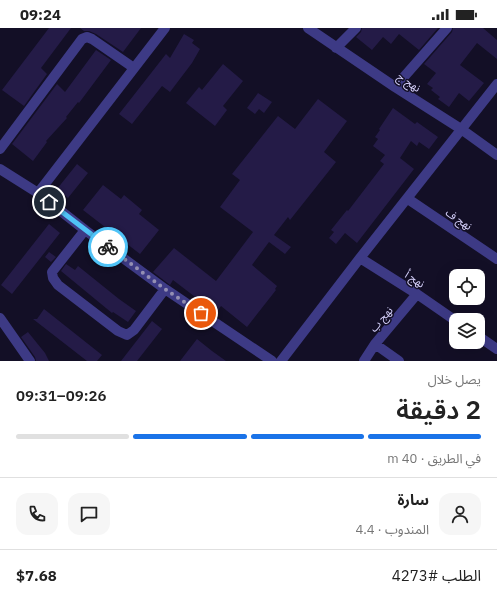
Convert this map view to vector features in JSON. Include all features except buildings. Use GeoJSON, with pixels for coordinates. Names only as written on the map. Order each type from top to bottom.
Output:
{"type":"FeatureCollection","features":[{"type":"Feature","properties":{"kind":"street"},"geometry":{"type":"LineString","coordinates":[[38,193],[165,28]]}},
{"type":"Feature","properties":{"kind":"street","name":"نهج ج"},"geometry":{"type":"LineString","coordinates":[[308,28],[497,154]]}},
{"type":"Feature","properties":{"kind":"street"},"geometry":{"type":"LineString","coordinates":[[336,48],[356,28]]}},
{"type":"Feature","properties":{"kind":"street"},"geometry":{"type":"LineString","coordinates":[[395,87],[447,28]]}},
{"type":"Feature","properties":{"kind":"street"},"geometry":{"type":"LineString","coordinates":[[0,149],[82,39],[87,37],[92,38],[134,68]]}},
{"type":"Feature","properties":{"kind":"street"},"geometry":{"type":"LineString","coordinates":[[281,361],[497,84]]}},
{"type":"Feature","properties":{"kind":"street"},"geometry":{"type":"LineString","coordinates":[[0,169],[38,193],[165,289],[272,361]]}},
{"type":"Feature","properties":{"kind":"street","name":"نهج ف"},"geometry":{"type":"LineString","coordinates":[[408,199],[497,259]]}},
{"type":"Feature","properties":{"kind":"street"},"geometry":{"type":"LineString","coordinates":[[85,230],[52,272],[53,278],[58,285],[118,331],[127,335],[134,330],[165,289]]}},
{"type":"Feature","properties":{"kind":"street","name":"نهج أ"},"geometry":{"type":"LineString","coordinates":[[360,258],[449,316]]}},
{"type":"Feature","properties":{"kind":"street","name":"نهج ب"},"geometry":{"type":"LineString","coordinates":[[364,361],[417,294]]}},
{"type":"Feature","properties":{"kind":"street"},"geometry":{"type":"LineString","coordinates":[[0,318],[30,361]]}},
{"type":"Feature","properties":{"kind":"street"},"geometry":{"type":"LineString","coordinates":[[485,341],[497,349]]}},
{"type":"Feature","properties":{"kind":"street"},"geometry":{"type":"LineString","coordinates":[[376,344],[399,361]]}},
{"type":"Feature","properties":{"kind":"way so far"},"geometry":{"type":"LineString","coordinates":[[108,247],[165,289],[201,313]]}},
{"type":"Feature","properties":{"kind":"route"},"geometry":{"type":"LineString","coordinates":[[49,202],[108,247]]}}]}
